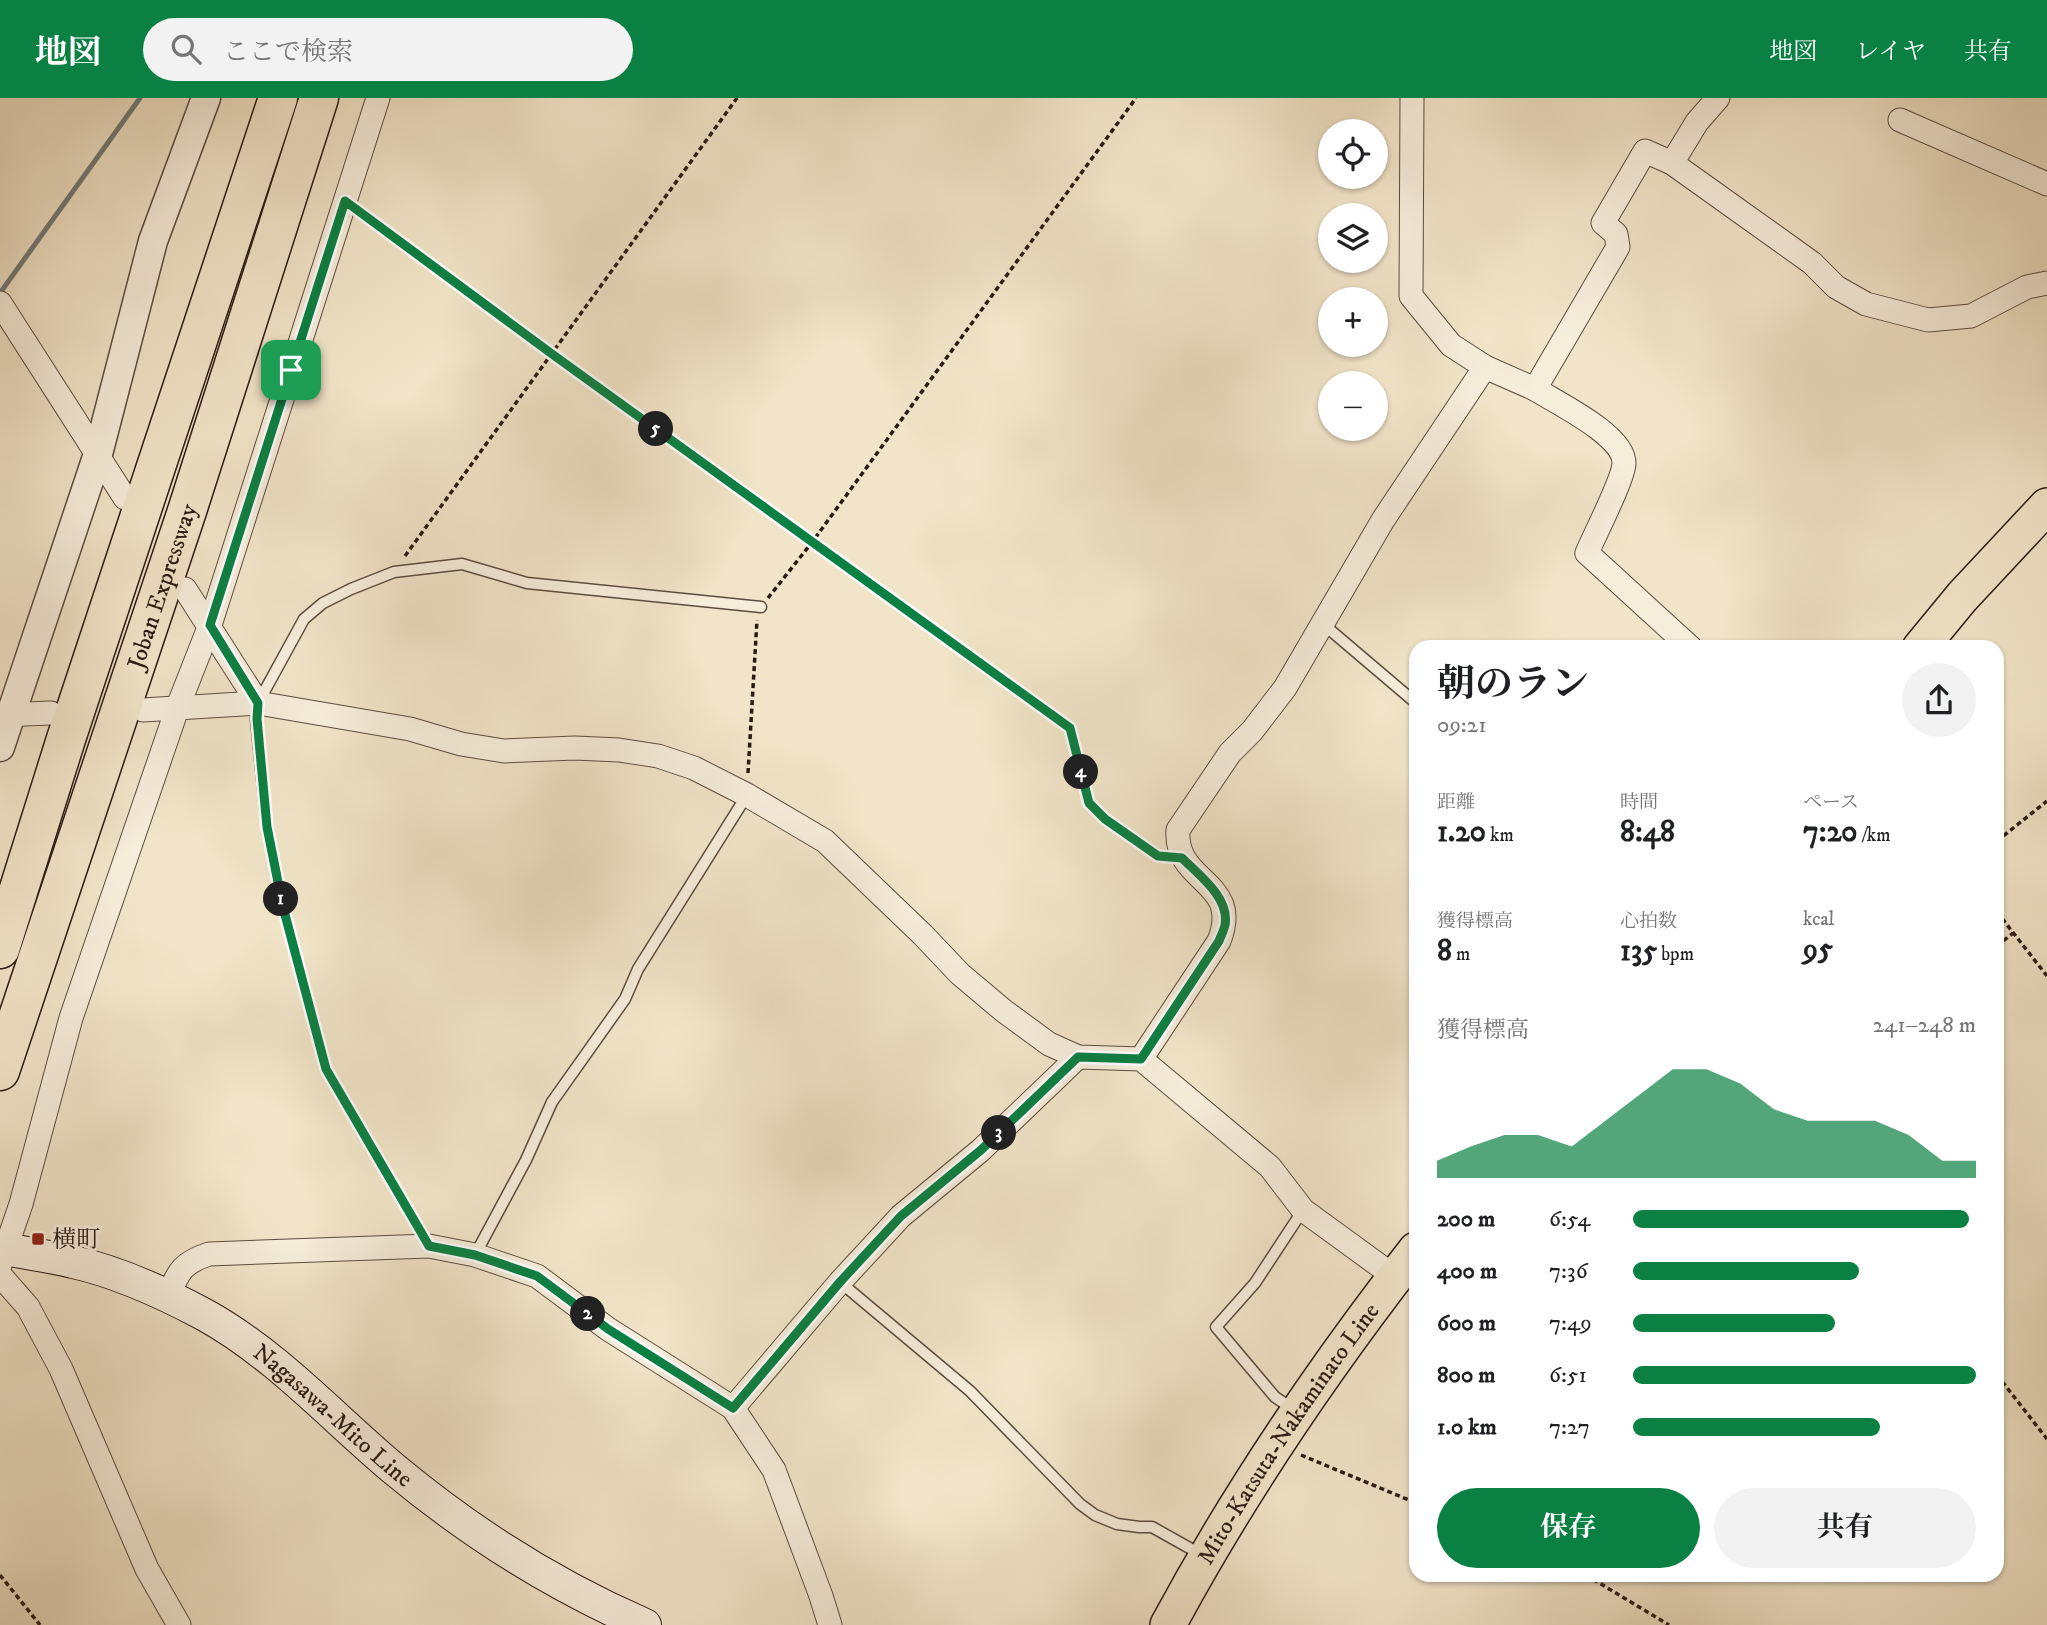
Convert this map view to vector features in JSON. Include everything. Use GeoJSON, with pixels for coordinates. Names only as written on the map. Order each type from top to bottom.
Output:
{"type":"FeatureCollection","features":[{"type":"Feature","properties":{"kind":"highway","name":"Joban Expressway"},"geometry":{"type":"LineString","coordinates":[[0,949],[278,98]]}},
{"type":"Feature","properties":{"kind":"highway","name":"Joban Expressway"},"geometry":{"type":"LineString","coordinates":[[0,1071],[187,511],[319,98]]}},
{"type":"Feature","properties":{"kind":"main road"},"geometry":{"type":"LineString","coordinates":[[1927,640],[1962,597],[2047,506]]}},
{"type":"Feature","properties":{"kind":"main road","name":"Nagasawa-Mito Line"},"geometry":{"type":"LineString","coordinates":[[1,1259],[74,1262],[120,1276],[168,1296],[208,1317],[288,1374],[434,1502],[499,1548],[550,1579],[645,1625]]}},
{"type":"Feature","properties":{"kind":"main road","name":"Mito-Katsuta-Nakaminato Line"},"geometry":{"type":"LineString","coordinates":[[1168,1625],[1276,1445],[1405,1264]]}},
{"type":"Feature","properties":{"kind":"street"},"geometry":{"type":"LineString","coordinates":[[0,747],[5,715],[98,454],[153,241],[206,98]]}},
{"type":"Feature","properties":{"kind":"street"},"geometry":{"type":"LineString","coordinates":[[179,1625],[147,1569],[61,1369],[1,1259],[21,1204],[71,1018],[177,709],[210,625],[378,98]]}},
{"type":"Feature","properties":{"kind":"street"},"geometry":{"type":"LineString","coordinates":[[1412,98],[1411,296],[1451,345],[1485,367],[1535,389],[1606,433],[1618,447],[1624,463],[1587,553],[1682,640]]}},
{"type":"Feature","properties":{"kind":"street"},"geometry":{"type":"LineString","coordinates":[[1672,163],[1698,122],[1718,98]]}},
{"type":"Feature","properties":{"kind":"street"},"geometry":{"type":"LineString","coordinates":[[1900,120],[2047,184]]}},
{"type":"Feature","properties":{"kind":"street"},"geometry":{"type":"LineString","coordinates":[[1535,389],[1618,247],[1616,234],[1603,223],[1645,150],[1672,163],[1812,263],[1836,287],[1866,304],[1928,320],[1971,316],[2027,287],[2047,283]]}},
{"type":"Feature","properties":{"kind":"street"},"geometry":{"type":"LineString","coordinates":[[0,303],[125,498]]}},
{"type":"Feature","properties":{"kind":"street"},"geometry":{"type":"LineString","coordinates":[[1141,1059],[1219,941],[1226,924],[1224,909],[1216,893],[1182,858],[1177,844],[1178,830],[1230,753],[1252,731],[1285,688],[1377,529],[1485,367]]}},
{"type":"Feature","properties":{"kind":"street"},"geometry":{"type":"LineString","coordinates":[[185,589],[258,703]]}},
{"type":"Feature","properties":{"kind":"street"},"geometry":{"type":"LineString","coordinates":[[143,710],[258,703],[410,729],[461,744],[504,751],[575,748],[619,750],[658,756],[694,768],[747,795],[825,841],[960,974],[1049,1044],[1078,1057],[1141,1059],[1270,1167],[1303,1210],[1405,1264]]}},
{"type":"Feature","properties":{"kind":"street"},"geometry":{"type":"LineString","coordinates":[[5,715],[51,713]]}},
{"type":"Feature","properties":{"kind":"street"},"geometry":{"type":"LineString","coordinates":[[733,1408],[840,1282],[901,1216],[981,1150],[1078,1057]]}},
{"type":"Feature","properties":{"kind":"street"},"geometry":{"type":"LineString","coordinates":[[168,1296],[180,1270],[192,1260],[209,1254],[429,1246],[475,1255],[537,1276],[608,1329],[733,1408],[774,1470],[830,1625]]}},
{"type":"Feature","properties":{"kind":"lane"},"geometry":{"type":"LineString","coordinates":[[429,1246],[326,1069],[283,907],[267,827],[257,719],[258,703],[304,618],[323,603],[394,572],[462,564],[527,583],[761,607]]}},
{"type":"Feature","properties":{"kind":"lane"},"geometry":{"type":"LineString","coordinates":[[1323,624],[1409,697]]}},
{"type":"Feature","properties":{"kind":"lane"},"geometry":{"type":"LineString","coordinates":[[475,1255],[526,1160],[552,1102],[625,999],[638,969],[747,795]]}},
{"type":"Feature","properties":{"kind":"lane"},"geometry":{"type":"LineString","coordinates":[[1298,1412],[1275,1397],[1216,1327],[1255,1283],[1303,1210]]}},
{"type":"Feature","properties":{"kind":"lane"},"geometry":{"type":"LineString","coordinates":[[840,1282],[970,1391],[1080,1504],[1095,1516],[1116,1524],[1152,1527],[1206,1558]]}},
{"type":"Feature","properties":{"kind":"path"},"geometry":{"type":"LineString","coordinates":[[394,572],[737,98]]}},
{"type":"Feature","properties":{"kind":"path"},"geometry":{"type":"LineString","coordinates":[[747,795],[755,627],[761,607],[813,541],[1136,98]]}},
{"type":"Feature","properties":{"kind":"path"},"geometry":{"type":"LineString","coordinates":[[345,201],[1070,728],[1089,803],[1105,819],[1158,856],[1182,858]]}},
{"type":"Feature","properties":{"kind":"path"},"geometry":{"type":"LineString","coordinates":[[2004,835],[2047,801]]}},
{"type":"Feature","properties":{"kind":"path"},"geometry":{"type":"LineString","coordinates":[[2004,921],[2047,976]]}},
{"type":"Feature","properties":{"kind":"path"},"geometry":{"type":"LineString","coordinates":[[2004,940],[2013,933]]}},
{"type":"Feature","properties":{"kind":"path"},"geometry":{"type":"LineString","coordinates":[[2004,1384],[2047,1439]]}},
{"type":"Feature","properties":{"kind":"path"},"geometry":{"type":"LineString","coordinates":[[1276,1445],[1409,1500]]}},
{"type":"Feature","properties":{"kind":"path"},"geometry":{"type":"LineString","coordinates":[[0,1575],[40,1625]]}},
{"type":"Feature","properties":{"kind":"path"},"geometry":{"type":"LineString","coordinates":[[1598,1582],[1669,1625]]}},
{"type":"Feature","properties":{"kind":"waterway"},"geometry":{"type":"LineString","coordinates":[[0,293],[140,98]]}},
{"type":"Feature","properties":{"kind":"place","name":"横町"},"geometry":{"type":"Point","coordinates":[38,1239]}},
{"type":"Feature","properties":{"kind":"route"},"geometry":{"type":"LineString","coordinates":[[345,201],[1070,728],[1089,803],[1105,819],[1158,856],[1182,858],[1216,893],[1224,909],[1226,924],[1219,941],[1141,1059],[1078,1057],[981,1150],[901,1216],[840,1282],[733,1408],[608,1329],[537,1276],[475,1255],[429,1246],[326,1069],[283,907],[267,827],[257,719],[258,703],[210,625],[291,370],[345,201]]}}]}
